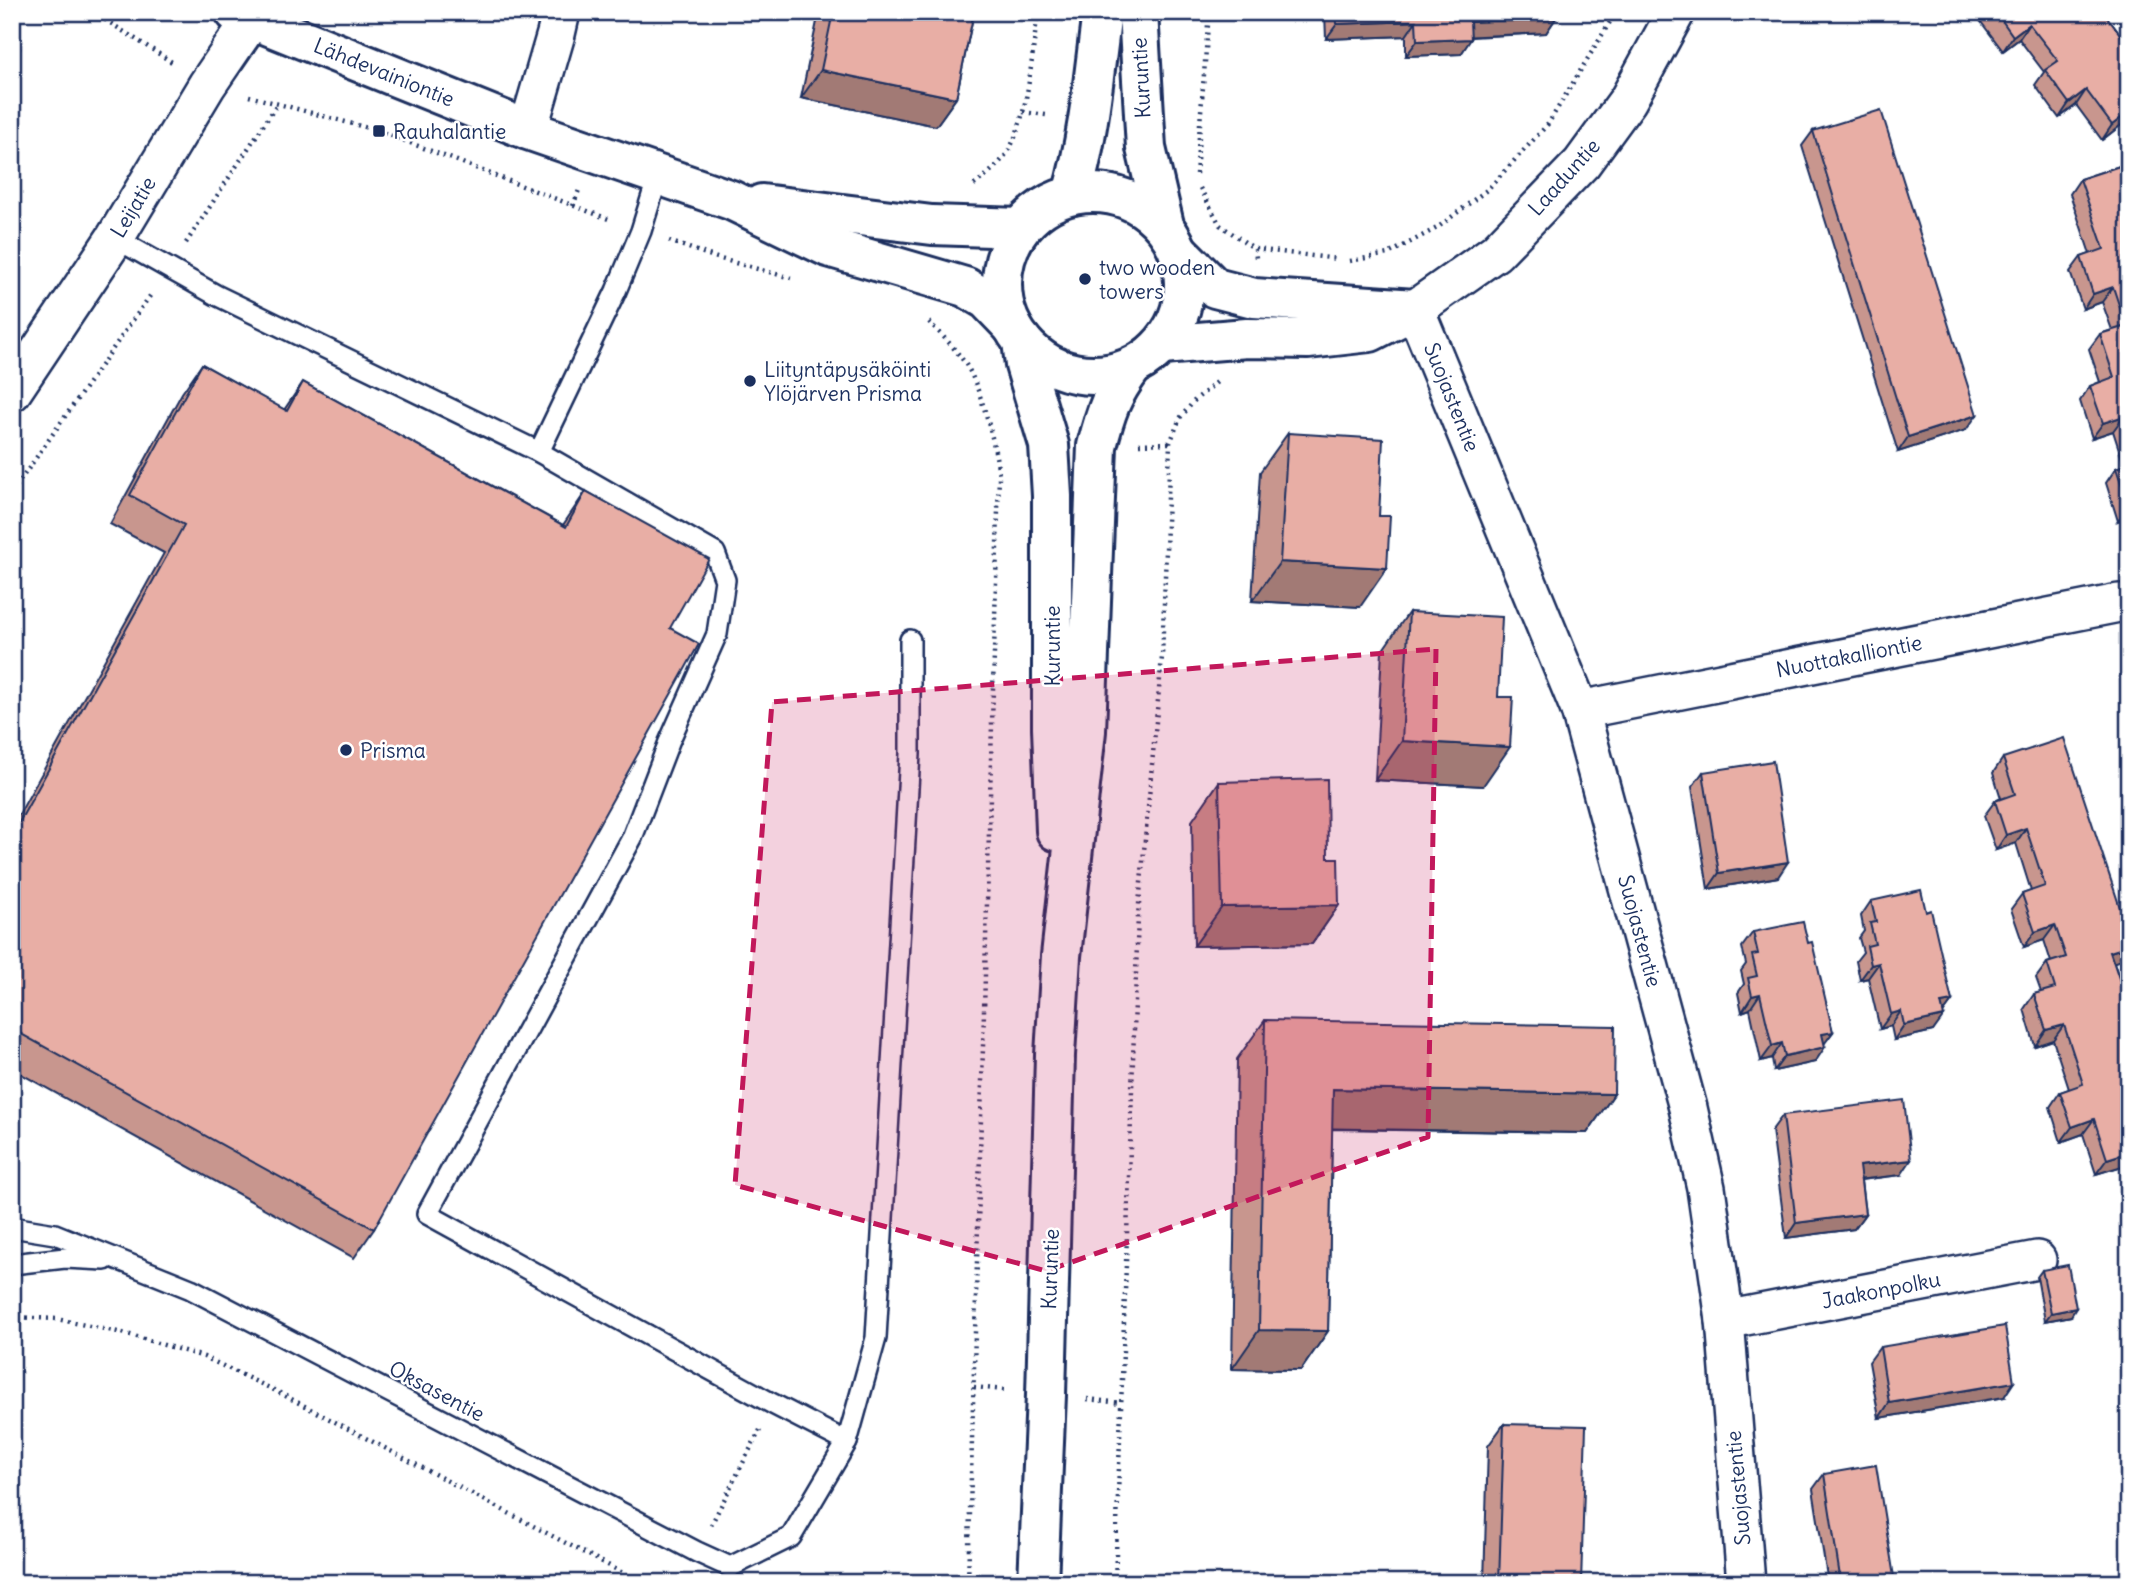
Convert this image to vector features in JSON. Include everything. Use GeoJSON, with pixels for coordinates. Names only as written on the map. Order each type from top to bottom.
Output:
{"type":"FeatureCollection","features":[{"type":"Feature","properties":{"kind":"main road","name":"Kuruntie"},"geometry":{"type":"LineString","coordinates":[[1072,195],[1089,120],[1101,12]]}},
{"type":"Feature","properties":{"kind":"main road","name":"Kuruntie"},"geometry":{"type":"LineString","coordinates":[[1138,12],[1146,148],[1171,239]]}},
{"type":"Feature","properties":{"kind":"main road","name":"Lähdevainiontie"},"geometry":{"type":"LineString","coordinates":[[244,16],[528,130],[731,200],[828,247],[965,287],[987,300],[1017,333]]}},
{"type":"Feature","properties":{"kind":"main road"},"geometry":{"type":"LineString","coordinates":[[1171,239],[1185,276],[1183,300],[1176,324],[1147,356],[1103,375],[1072,373],[1044,361],[1017,333],[1003,301],[1002,276],[1008,250],[1021,228],[1044,207],[1057,199],[1097,192],[1122,197],[1145,208],[1215,288],[1254,298],[1415,309]]}},
{"type":"Feature","properties":{"kind":"main road","name":"Lähdevainiontie"},"geometry":{"type":"LineString","coordinates":[[731,200],[932,225],[1021,228]]}},
{"type":"Feature","properties":{"kind":"main road","name":"Laaduntie"},"geometry":{"type":"LineString","coordinates":[[1147,356],[1247,338],[1308,339],[1370,332],[1415,309]]}},
{"type":"Feature","properties":{"kind":"main road","name":"Kuruntie"},"geometry":{"type":"LineString","coordinates":[[1017,333],[1048,445],[1052,496],[1052,728],[1061,956]]}},
{"type":"Feature","properties":{"kind":"main road","name":"Kuruntie"},"geometry":{"type":"LineString","coordinates":[[1038,1583],[1055,1055],[1061,956],[1086,731],[1097,446],[1106,410],[1117,387],[1147,356]]}},
{"type":"Feature","properties":{"kind":"street"},"geometry":{"type":"LineString","coordinates":[[528,130],[561,12]]}},
{"type":"Feature","properties":{"kind":"street","name":"Laaduntie"},"geometry":{"type":"LineString","coordinates":[[1415,309],[1496,252],[1581,163],[1628,100],[1676,12]]}},
{"type":"Feature","properties":{"kind":"street","name":"Leijatie"},"geometry":{"type":"LineString","coordinates":[[12,393],[115,238],[207,85],[244,16]]}},
{"type":"Feature","properties":{"kind":"street","name":"Suojastentie"},"geometry":{"type":"LineString","coordinates":[[1415,309],[1580,710],[1688,1108],[1706,1188],[1724,1320],[1746,1583]]}},
{"type":"Feature","properties":{"kind":"street","name":"Nuottakalliontie"},"geometry":{"type":"LineString","coordinates":[[1580,710],[2119,603]]}},
{"type":"Feature","properties":{"kind":"street","name":"Jaakonpolku"},"geometry":{"type":"LineString","coordinates":[[1724,1320],[2037,1261]]}},
{"type":"Feature","properties":{"kind":"lane"},"geometry":{"type":"LineString","coordinates":[[539,452],[616,290],[641,231],[658,176]]}},
{"type":"Feature","properties":{"kind":"lane"},"geometry":{"type":"LineString","coordinates":[[115,238],[227,301],[539,452],[715,554],[725,580],[717,634],[669,742],[632,838],[427,1214],[847,1442],[876,1338],[910,754],[910,640]]}},
{"type":"Feature","properties":{"kind":"lane","name":"Oksasentie"},"geometry":{"type":"LineString","coordinates":[[12,1227],[55,1234],[191,1289],[696,1552],[730,1567],[791,1537],[847,1442]]}},
{"type":"Feature","properties":{"kind":"lane","name":"Oksasentie"},"geometry":{"type":"LineString","coordinates":[[12,1264],[65,1258],[120,1261]]}},
{"type":"Feature","properties":{"kind":"path"},"geometry":{"type":"LineString","coordinates":[[93,12],[207,85],[379,131],[641,231],[717,258],[793,279]]}},
{"type":"Feature","properties":{"kind":"path"},"geometry":{"type":"LineString","coordinates":[[932,225],[944,208],[992,171],[1011,147],[1023,112],[1038,12]]}},
{"type":"Feature","properties":{"kind":"path"},"geometry":{"type":"LineString","coordinates":[[1209,12],[1196,180],[1220,225],[1255,250],[1351,261],[1388,254],[1437,228],[1488,189],[1548,124],[1616,12]]}},
{"type":"Feature","properties":{"kind":"path"},"geometry":{"type":"LineString","coordinates":[[12,492],[170,268],[278,103]]}},
{"type":"Feature","properties":{"kind":"path"},"geometry":{"type":"LineString","coordinates":[[1254,298],[1257,274],[1255,250]]}},
{"type":"Feature","properties":{"kind":"path"},"geometry":{"type":"LineString","coordinates":[[926,276],[920,313],[946,339],[973,376],[995,445],[999,474],[968,1583]]}},
{"type":"Feature","properties":{"kind":"path"},"geometry":{"type":"LineString","coordinates":[[1115,1583],[1138,915],[1162,657],[1170,443],[1180,418],[1195,400],[1220,380],[1243,370],[1247,338]]}},
{"type":"Feature","properties":{"kind":"path"},"geometry":{"type":"LineString","coordinates":[[12,1317],[57,1319],[127,1334],[204,1357],[276,1391],[642,1583]]}},
{"type":"Feature","properties":{"kind":"path"},"geometry":{"type":"LineString","coordinates":[[696,1552],[773,1404]]}},
{"type":"Feature","properties":{"kind":"highlighted area"},"geometry":{"type":"Polygon","coordinates":[[[1436,649],[1428,1137],[1046,1271],[735,1185],[772,702],[1436,649]]]}},
{"type":"Feature","properties":{"kind":"building"},"geometry":{"type":"Polygon","coordinates":[[[833,12],[974,12],[956,98],[821,70],[833,12]]]}},
{"type":"Feature","properties":{"kind":"building"},"geometry":{"type":"Polygon","coordinates":[[[1336,12],[1556,12],[1556,18],[1470,22],[1471,39],[1417,41],[1416,21],[1337,24],[1336,12]]]}},
{"type":"Feature","properties":{"kind":"building"},"geometry":{"type":"Polygon","coordinates":[[[1996,12],[2103,12],[2129,46],[2129,112],[2112,125],[2086,90],[2069,103],[2045,70],[2058,61],[2029,24],[2013,36],[1996,12]]]}},
{"type":"Feature","properties":{"kind":"building"},"geometry":{"type":"Polygon","coordinates":[[[12,45],[20,49],[12,63],[12,45]]]}},
{"type":"Feature","properties":{"kind":"building"},"geometry":{"type":"Polygon","coordinates":[[[1881,110],[1977,415],[1908,437],[1813,131],[1881,110]]]}},
{"type":"Feature","properties":{"kind":"building"},"geometry":{"type":"Polygon","coordinates":[[[2129,163],[2129,432],[2124,416],[2103,423],[2090,386],[2114,377],[2100,334],[2126,326],[2113,287],[2093,294],[2081,257],[2104,249],[2080,179],[2129,163]]]}},
{"type":"Feature","properties":{"kind":"building","name":"Prisma"},"geometry":{"type":"Polygon","coordinates":[[[202,364],[287,411],[303,382],[566,527],[586,491],[709,559],[670,628],[699,644],[374,1229],[12,1029],[12,835],[184,525],[130,495],[202,364]]]}},
{"type":"Feature","properties":{"kind":"building"},"geometry":{"type":"Polygon","coordinates":[[[1288,433],[1383,439],[1379,516],[1390,516],[1387,568],[1280,562],[1288,433]]]}},
{"type":"Feature","properties":{"kind":"building"},"geometry":{"type":"Polygon","coordinates":[[[2129,464],[2129,506],[2116,468],[2129,464]]]}},
{"type":"Feature","properties":{"kind":"building"},"geometry":{"type":"Polygon","coordinates":[[[1409,612],[1502,617],[1498,697],[1513,697],[1510,747],[1402,741],[1409,612]]]}},
{"type":"Feature","properties":{"kind":"building"},"geometry":{"type":"Polygon","coordinates":[[[2064,738],[2129,935],[2129,946],[2110,952],[2129,1008],[2129,1152],[2107,1159],[2094,1119],[2072,1127],[2060,1092],[2083,1084],[2064,1025],[2046,1030],[2034,994],[2055,988],[2047,963],[2066,957],[2055,925],[2035,932],[2022,894],[2045,886],[2026,828],[2006,835],[1995,801],[2015,794],[2003,758],[2064,738]]]}},
{"type":"Feature","properties":{"kind":"building"},"geometry":{"type":"Polygon","coordinates":[[[1773,761],[1788,862],[1719,873],[1703,772],[1773,761]]]}},
{"type":"Feature","properties":{"kind":"building"},"geometry":{"type":"Polygon","coordinates":[[[1327,779],[1328,858],[1338,858],[1339,905],[1222,907],[1219,782],[1327,779]]]}},
{"type":"Feature","properties":{"kind":"building"},"geometry":{"type":"Polygon","coordinates":[[[1921,890],[1926,912],[1931,910],[1952,1001],[1941,1003],[1944,1016],[1904,1025],[1901,1011],[1891,1014],[1879,963],[1871,965],[1867,946],[1875,944],[1870,923],[1876,922],[1871,901],[1921,890]]]}},
{"type":"Feature","properties":{"kind":"building"},"geometry":{"type":"Polygon","coordinates":[[[1803,922],[1808,943],[1812,942],[1833,1032],[1822,1034],[1825,1047],[1785,1056],[1782,1043],[1772,1046],[1760,994],[1752,996],[1748,978],[1757,976],[1752,955],[1758,954],[1753,932],[1803,922]]]}},
{"type":"Feature","properties":{"kind":"building"},"geometry":{"type":"Polygon","coordinates":[[[1265,1020],[1615,1026],[1614,1094],[1333,1089],[1328,1331],[1259,1330],[1265,1020]]]}},
{"type":"Feature","properties":{"kind":"building"},"geometry":{"type":"Polygon","coordinates":[[[1904,1100],[1911,1160],[1859,1166],[1865,1214],[1796,1223],[1783,1115],[1904,1100]]]}},
{"type":"Feature","properties":{"kind":"building"},"geometry":{"type":"Polygon","coordinates":[[[2068,1265],[2076,1308],[2051,1313],[2042,1270],[2068,1265]]]}},
{"type":"Feature","properties":{"kind":"building"},"geometry":{"type":"Polygon","coordinates":[[[2005,1326],[2014,1382],[1889,1403],[1880,1347],[2005,1326]]]}},
{"type":"Feature","properties":{"kind":"building"},"geometry":{"type":"Polygon","coordinates":[[[1504,1424],[1586,1426],[1581,1583],[1499,1583],[1504,1424]]]}},
{"type":"Feature","properties":{"kind":"building"},"geometry":{"type":"Polygon","coordinates":[[[1876,1465],[1895,1583],[1841,1583],[1824,1474],[1876,1465]]]}},
{"type":"Feature","properties":{"kind":"place","name":"Rauhalantie"},"geometry":{"type":"Point","coordinates":[379,131]}},
{"type":"Feature","properties":{"kind":"place","name":"two wooden towers"},"geometry":{"type":"Point","coordinates":[1085,279]}},
{"type":"Feature","properties":{"kind":"place","name":"Liityntäpysäköinti Ylöjärven Prisma"},"geometry":{"type":"Point","coordinates":[750,381]}},
{"type":"Feature","properties":{"kind":"place","name":"Prisma"},"geometry":{"type":"Point","coordinates":[346,750]}}]}
